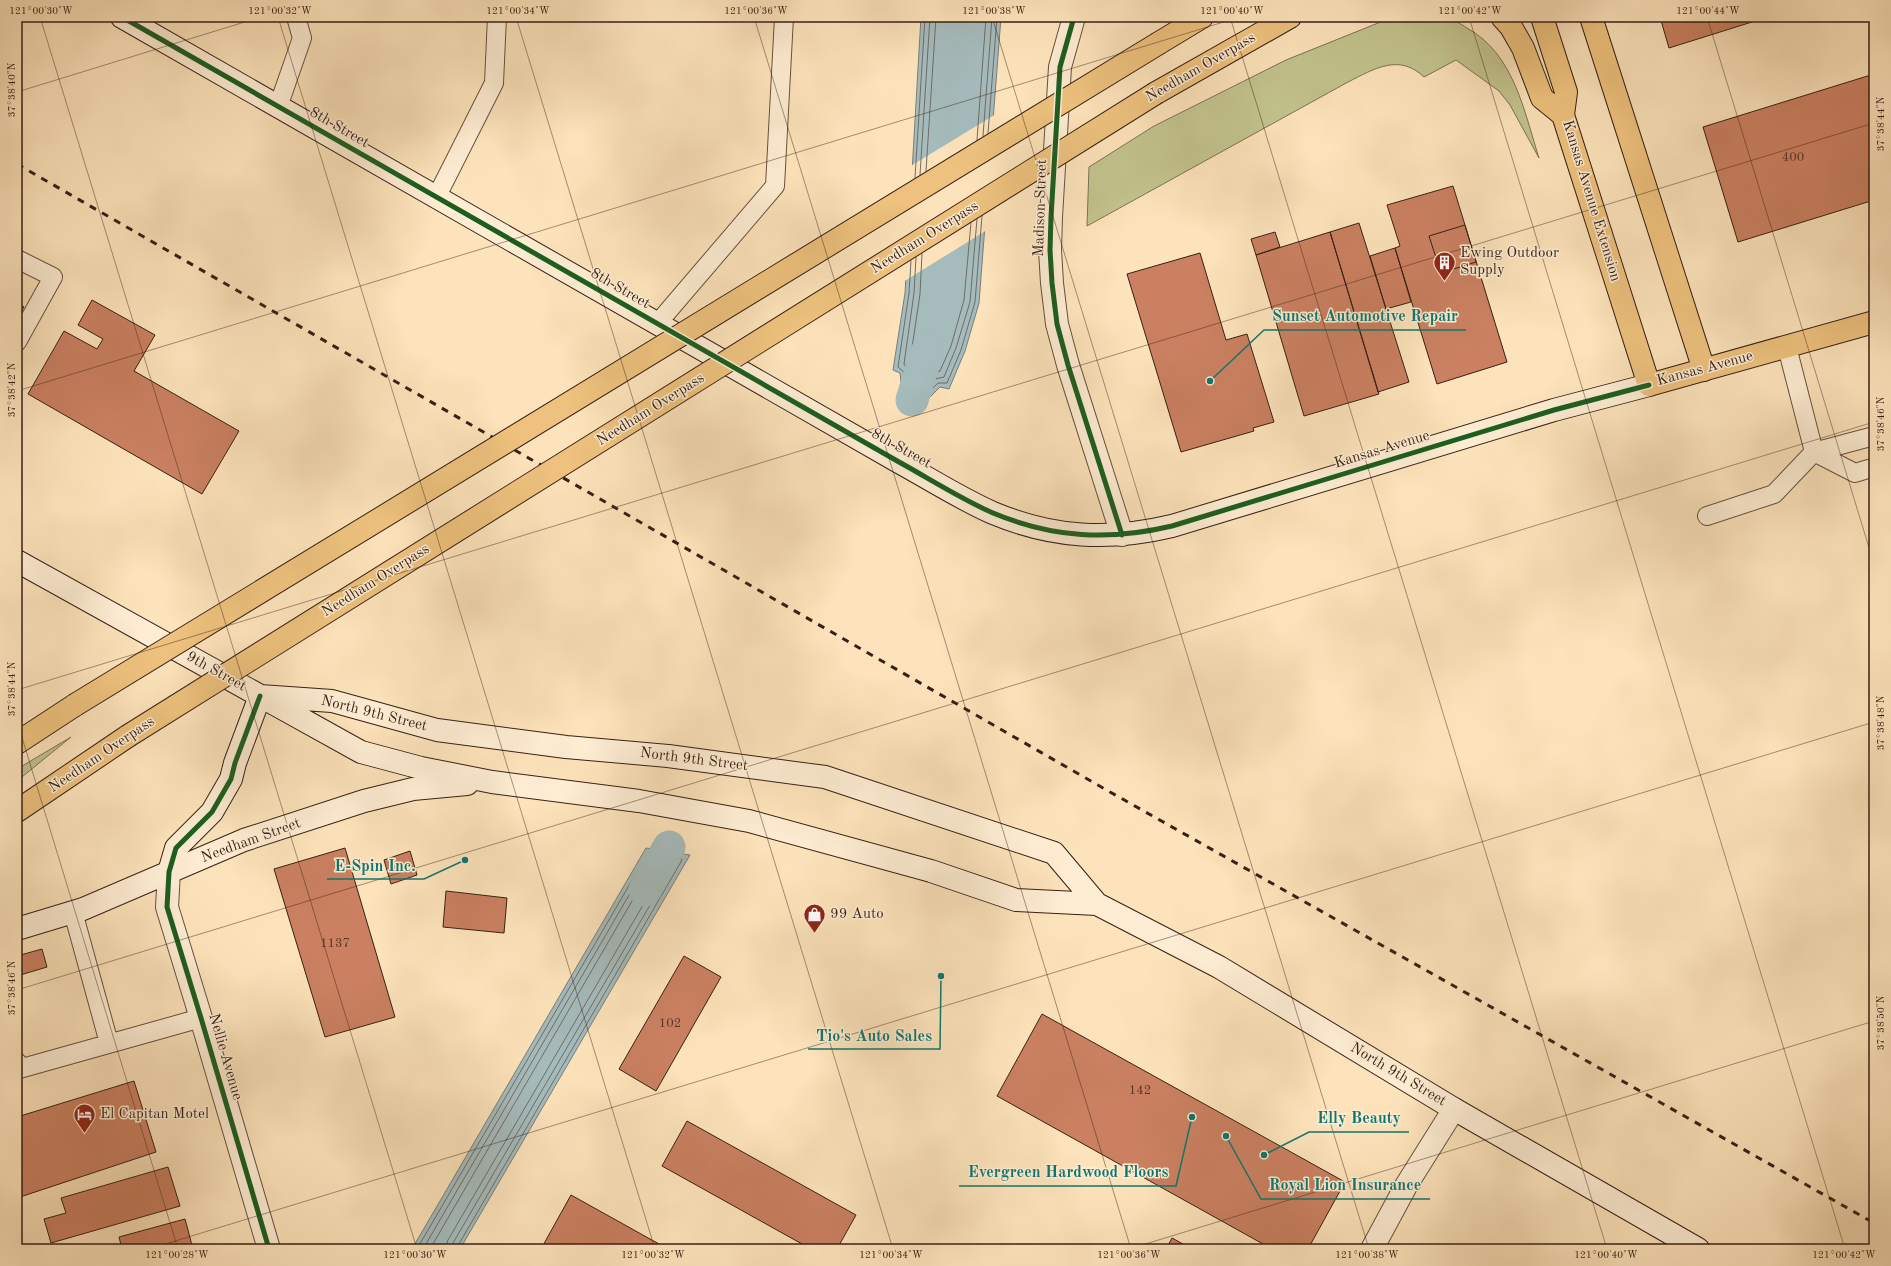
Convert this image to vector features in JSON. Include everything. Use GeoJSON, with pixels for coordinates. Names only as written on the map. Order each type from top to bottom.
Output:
{"type":"FeatureCollection","features":[{"type":"Feature","properties":{"kind":"main road"},"geometry":{"type":"LineString","coordinates":[[17,743],[75,705],[1202,17]]}},
{"type":"Feature","properties":{"kind":"main road","name":"Needham Overpass"},"geometry":{"type":"LineString","coordinates":[[17,811],[128,736],[1156,93],[1290,17]]}},
{"type":"Feature","properties":{"kind":"main road"},"geometry":{"type":"LineString","coordinates":[[1502,17],[1511,27],[1523,48],[1542,98],[1563,115]]}},
{"type":"Feature","properties":{"kind":"main road","name":"Kansas Avenue Extension"},"geometry":{"type":"LineString","coordinates":[[1542,17],[1566,92],[1563,115],[1649,385]]}},
{"type":"Feature","properties":{"kind":"main road"},"geometry":{"type":"LineString","coordinates":[[1591,17],[1704,370]]}},
{"type":"Feature","properties":{"kind":"main road","name":"Kansas Avenue"},"geometry":{"type":"LineString","coordinates":[[1649,385],[1874,322]]}},
{"type":"Feature","properties":{"kind":"street","name":"8th Street"},"geometry":{"type":"LineString","coordinates":[[122,17],[899,462],[992,512],[1027,525],[1060,533],[1089,536],[1122,535]]}},
{"type":"Feature","properties":{"kind":"street","name":"Madison Street"},"geometry":{"type":"LineString","coordinates":[[1074,17],[1060,67],[1050,224],[1052,283],[1057,324],[1068,365],[1122,535]]}},
{"type":"Feature","properties":{"kind":"street","name":"Kansas Avenue"},"geometry":{"type":"LineString","coordinates":[[1122,535],[1147,532],[1172,526],[1554,410],[1649,385]]}},
{"type":"Feature","properties":{"kind":"street","name":"9th Street"},"geometry":{"type":"LineString","coordinates":[[17,561],[361,752],[421,768],[492,782]]}},
{"type":"Feature","properties":{"kind":"street","name":"Nellie Avenue"},"geometry":{"type":"LineString","coordinates":[[260,696],[235,763],[231,779],[212,812],[176,848],[169,872],[167,907],[269,1249]]}},
{"type":"Feature","properties":{"kind":"street","name":"North 9th Street"},"geometry":{"type":"LineString","coordinates":[[260,696],[332,701],[437,730],[566,747],[668,756],[825,777],[1054,853],[1097,904],[1219,967],[1454,1109],[1698,1249]]}},
{"type":"Feature","properties":{"kind":"street","name":"North 9th Street"},"geometry":{"type":"LineString","coordinates":[[492,782],[639,801],[749,821],[930,871],[1016,900],[1097,904]]}},
{"type":"Feature","properties":{"kind":"street","name":"Needham Street"},"geometry":{"type":"LineString","coordinates":[[17,929],[73,912],[244,840],[381,796],[413,789],[492,782]]}},
{"type":"Feature","properties":{"kind":"street"},"geometry":{"type":"LineString","coordinates":[[1372,1249],[1407,1184],[1454,1109]]}},
{"type":"Feature","properties":{"kind":"lane"},"geometry":{"type":"LineString","coordinates":[[278,107],[302,38],[296,17]]}},
{"type":"Feature","properties":{"kind":"lane"},"geometry":{"type":"LineString","coordinates":[[436,198],[494,83],[497,17]]}},
{"type":"Feature","properties":{"kind":"lane"},"geometry":{"type":"LineString","coordinates":[[657,324],[775,186],[784,17]]}},
{"type":"Feature","properties":{"kind":"lane"},"geometry":{"type":"LineString","coordinates":[[17,259],[53,278],[17,342]]}},
{"type":"Feature","properties":{"kind":"lane"},"geometry":{"type":"LineString","coordinates":[[1787,347],[1814,452],[1855,473],[1868,469]]}},
{"type":"Feature","properties":{"kind":"lane"},"geometry":{"type":"LineString","coordinates":[[1707,516],[1774,494],[1814,452],[1874,436]]}},
{"type":"Feature","properties":{"kind":"lane"},"geometry":{"type":"LineString","coordinates":[[73,912],[109,1043]]}},
{"type":"Feature","properties":{"kind":"lane"},"geometry":{"type":"LineString","coordinates":[[17,1062],[19,1069],[201,1018]]}},
{"type":"Feature","properties":{"kind":"green space"},"geometry":{"type":"Polygon","coordinates":[[[1430,16],[1445,18],[1461,24],[1483,39],[1496,53],[1515,85],[1539,158],[1510,105],[1499,91],[1456,60],[1424,77],[1415,70],[1405,66],[1386,66],[1367,72],[1348,82],[1087,226],[1089,167],[1154,126],[1286,60],[1393,17],[1430,16]]]}},
{"type":"Feature","properties":{"kind":"green space"},"geometry":{"type":"Polygon","coordinates":[[[71,737],[17,781],[17,769],[71,737]]]}},
{"type":"Feature","properties":{"kind":"water"},"geometry":{"type":"Polygon","coordinates":[[[921,17],[1001,17],[979,303],[965,351],[949,389],[940,387],[927,400],[902,391],[900,373],[893,370],[905,293],[921,17]]]}},
{"type":"Feature","properties":{"kind":"water"},"geometry":{"type":"Polygon","coordinates":[[[646,848],[690,855],[460,1249],[412,1249],[646,848]]]}},
{"type":"Feature","properties":{"kind":"pier"},"geometry":{"type":"Polygon","coordinates":[[[996,114],[987,230],[903,282],[909,167],[996,114]]]}},
{"type":"Feature","properties":{"kind":"building"},"geometry":{"type":"Polygon","coordinates":[[[1660,17],[1768,17],[1669,48],[1660,17]]]}},
{"type":"Feature","properties":{"kind":"building"},"geometry":{"type":"Polygon","coordinates":[[[1874,74],[1874,200],[1738,242],[1703,127],[1874,74]]]}},
{"type":"Feature","properties":{"kind":"building","name":"Ewing Outdoor Supply"},"geometry":{"type":"Polygon","coordinates":[[[1453,186],[1507,362],[1437,384],[1395,248],[1400,246],[1387,205],[1453,186]]]}},
{"type":"Feature","properties":{"kind":"building"},"geometry":{"type":"Polygon","coordinates":[[[1359,223],[1409,382],[1378,392],[1330,232],[1359,223]]]}},
{"type":"Feature","properties":{"kind":"building"},"geometry":{"type":"Polygon","coordinates":[[[1465,225],[1476,262],[1441,273],[1429,236],[1465,225]]]}},
{"type":"Feature","properties":{"kind":"building"},"geometry":{"type":"Polygon","coordinates":[[[1275,232],[1280,247],[1256,255],[1251,239],[1275,232]]]}},
{"type":"Feature","properties":{"kind":"building"},"geometry":{"type":"Polygon","coordinates":[[[1330,232],[1379,394],[1304,416],[1256,255],[1330,232]]]}},
{"type":"Feature","properties":{"kind":"building"},"geometry":{"type":"Polygon","coordinates":[[[1395,248],[1411,302],[1386,309],[1370,256],[1395,248]]]}},
{"type":"Feature","properties":{"kind":"building"},"geometry":{"type":"Polygon","coordinates":[[[1200,253],[1226,340],[1247,334],[1274,422],[1253,428],[1254,431],[1181,452],[1127,274],[1200,253]]]}},
{"type":"Feature","properties":{"kind":"building"},"geometry":{"type":"Polygon","coordinates":[[[92,300],[155,335],[134,371],[239,431],[202,494],[28,394],[64,331],[97,349],[103,339],[78,325],[92,300]]]}},
{"type":"Feature","properties":{"kind":"building"},"geometry":{"type":"Polygon","coordinates":[[[17,303],[24,307],[17,319],[17,303]]]}},
{"type":"Feature","properties":{"kind":"building"},"geometry":{"type":"Polygon","coordinates":[[[345,848],[395,1017],[325,1037],[274,869],[345,848]]]}},
{"type":"Feature","properties":{"kind":"building"},"geometry":{"type":"Polygon","coordinates":[[[410,851],[417,875],[391,884],[384,860],[410,851]]]}},
{"type":"Feature","properties":{"kind":"building"},"geometry":{"type":"Polygon","coordinates":[[[446,891],[507,898],[504,933],[443,927],[446,891]]]}},
{"type":"Feature","properties":{"kind":"building"},"geometry":{"type":"Polygon","coordinates":[[[42,949],[47,967],[17,976],[17,956],[42,949]]]}},
{"type":"Feature","properties":{"kind":"building"},"geometry":{"type":"Polygon","coordinates":[[[684,956],[721,977],[656,1091],[619,1069],[684,956]]]}},
{"type":"Feature","properties":{"kind":"building"},"geometry":{"type":"Polygon","coordinates":[[[1042,1014],[1345,1182],[1308,1249],[1272,1249],[997,1096],[1042,1014]]]}},
{"type":"Feature","properties":{"kind":"building","name":"El Capitan Motel"},"geometry":{"type":"Polygon","coordinates":[[[134,1081],[156,1152],[17,1198],[17,1117],[134,1081]]]}},
{"type":"Feature","properties":{"kind":"building"},"geometry":{"type":"Polygon","coordinates":[[[687,1121],[856,1215],[837,1249],[811,1249],[662,1166],[687,1121]]]}},
{"type":"Feature","properties":{"kind":"building"},"geometry":{"type":"Polygon","coordinates":[[[168,1167],[180,1206],[51,1243],[44,1219],[66,1213],[61,1198],[168,1167]]]}},
{"type":"Feature","properties":{"kind":"building"},"geometry":{"type":"Polygon","coordinates":[[[571,1195],[668,1249],[541,1249],[571,1195]]]}},
{"type":"Feature","properties":{"kind":"building"},"geometry":{"type":"Polygon","coordinates":[[[185,1219],[193,1249],[122,1249],[119,1237],[185,1219]]]}},
{"type":"Feature","properties":{"kind":"building"},"geometry":{"type":"Polygon","coordinates":[[[1172,1238],[1192,1249],[1166,1249],[1172,1238]]]}},
{"type":"Feature","properties":{"kind":"waterway"},"geometry":{"type":"LineString","coordinates":[[912,400],[927,352]]}},
{"type":"Feature","properties":{"kind":"waterway"},"geometry":{"type":"LineString","coordinates":[[645,890],[669,847]]}},
{"type":"Feature","properties":{"kind":"railway"},"geometry":{"type":"LineString","coordinates":[[17,164],[1103,788],[1874,1223]]}},
{"type":"Feature","properties":{"kind":"cycle path"},"geometry":{"type":"LineString","coordinates":[[122,17],[957,495],[993,513],[1037,528],[1059,532],[1103,535],[1126,534],[1172,526],[1554,410],[1649,385]]}},
{"type":"Feature","properties":{"kind":"cycle path"},"geometry":{"type":"LineString","coordinates":[[1074,17],[1060,67],[1051,217],[1050,250],[1052,283],[1057,324],[1068,365],[1122,535]]}},
{"type":"Feature","properties":{"kind":"cycle path"},"geometry":{"type":"LineString","coordinates":[[260,696],[235,763],[231,779],[212,812],[176,848],[169,872],[167,907],[269,1249]]}},
{"type":"Feature","properties":{"kind":"place","name":"Ewing Outdoor Supply"},"geometry":{"type":"Point","coordinates":[1444,282]}},
{"type":"Feature","properties":{"kind":"place","name":"Sunset Automotive Repair"},"geometry":{"type":"Point","coordinates":[1210,381]}},
{"type":"Feature","properties":{"kind":"place","name":"E-Spin Inc."},"geometry":{"type":"Point","coordinates":[465,860]}},
{"type":"Feature","properties":{"kind":"place","name":"99 Auto"},"geometry":{"type":"Point","coordinates":[814,934]}},
{"type":"Feature","properties":{"kind":"place","name":"Tio's Auto Sales"},"geometry":{"type":"Point","coordinates":[941,976]}},
{"type":"Feature","properties":{"kind":"place","name":"Evergreen Hardwood Floors"},"geometry":{"type":"Point","coordinates":[1192,1117]}},
{"type":"Feature","properties":{"kind":"place","name":"El Capitan Motel"},"geometry":{"type":"Point","coordinates":[84,1134]}},
{"type":"Feature","properties":{"kind":"place","name":"Royal Lion Insurance"},"geometry":{"type":"Point","coordinates":[1226,1136]}},
{"type":"Feature","properties":{"kind":"place","name":"Elly Beauty"},"geometry":{"type":"Point","coordinates":[1264,1155]}}]}
